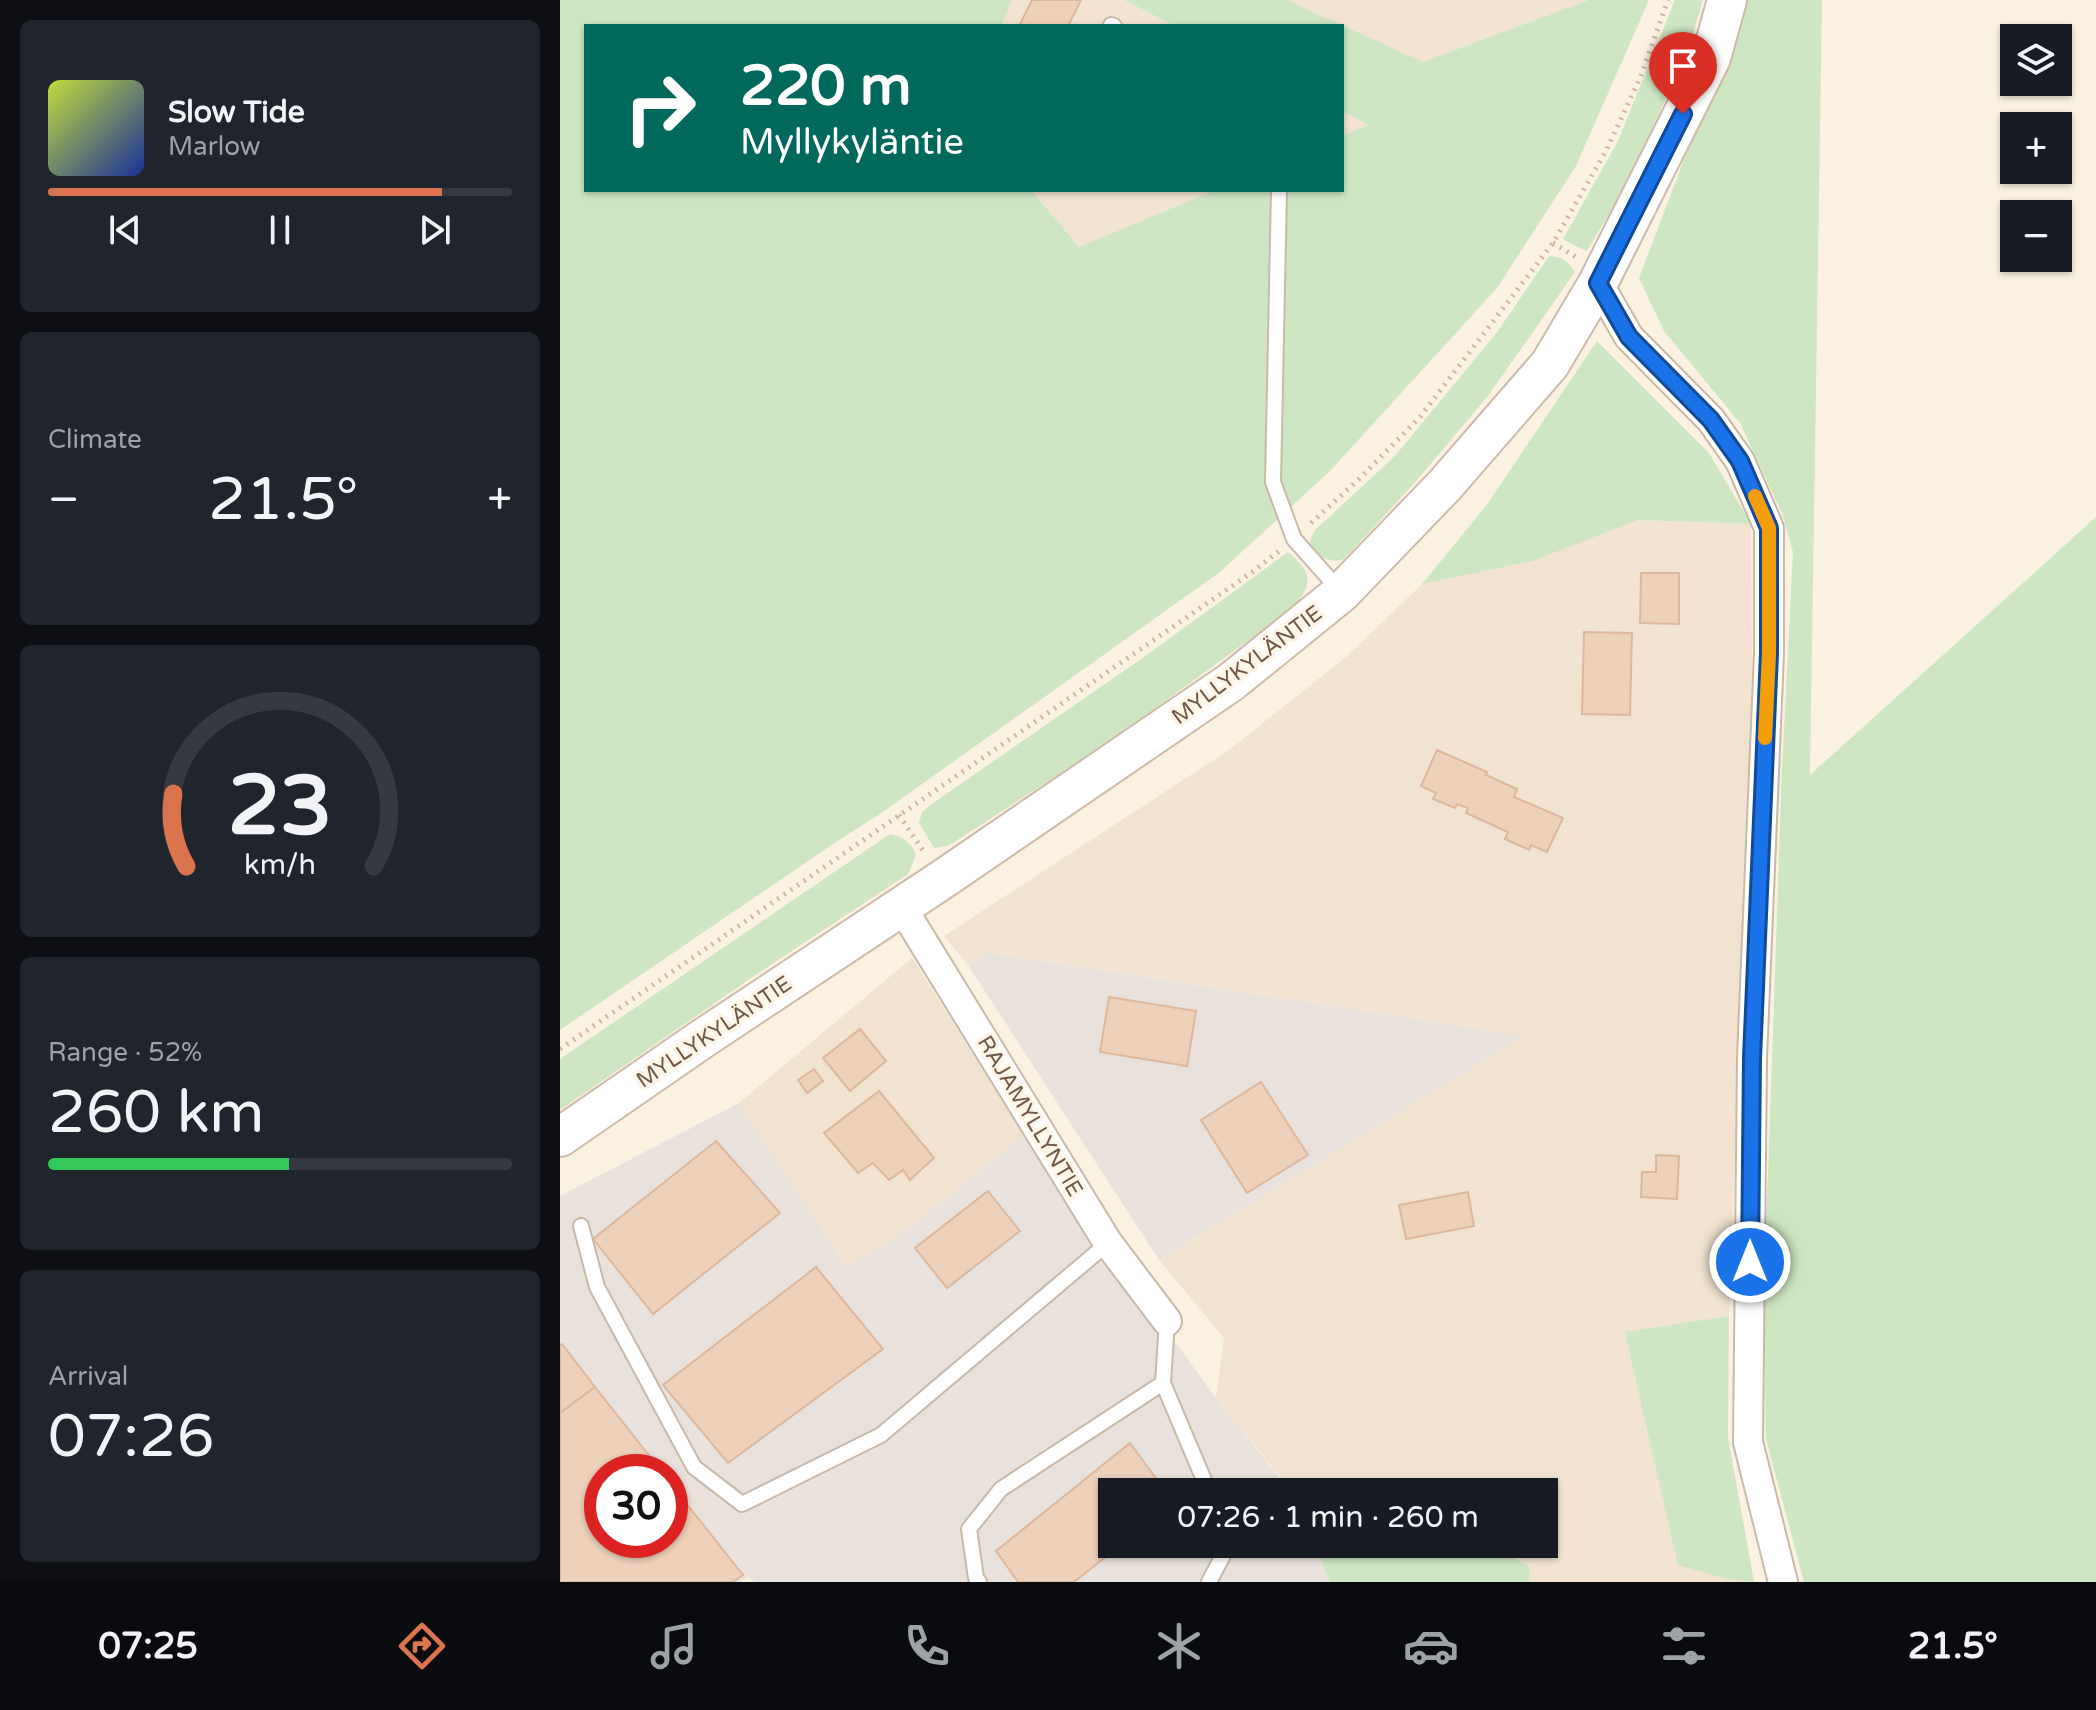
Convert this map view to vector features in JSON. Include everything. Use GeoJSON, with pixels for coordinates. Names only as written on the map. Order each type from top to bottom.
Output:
{"type":"FeatureCollection","features":[{"type":"Feature","properties":{"kind":"main road","name":"MYLLYKYLÄNTIE"},"geometry":{"type":"LineString","coordinates":[[560,1137],[1231,682],[1341,593],[1445,485],[1550,364],[1598,283],[1711,58],[1727,0]]}},
{"type":"Feature","properties":{"kind":"street"},"geometry":{"type":"LineString","coordinates":[[1598,283],[1629,337],[1711,420],[1740,461],[1769,528],[1769,653],[1752,1058],[1748,1442],[1783,1582]]}},
{"type":"Feature","properties":{"kind":"street","name":"RAJAMYLLYNTIE"},"geometry":{"type":"LineString","coordinates":[[901,906],[1108,1243],[1167,1321]]}},
{"type":"Feature","properties":{"kind":"lane"},"geometry":{"type":"LineString","coordinates":[[1279,192],[1273,482],[1294,539],[1341,593]]}},
{"type":"Feature","properties":{"kind":"lane"},"geometry":{"type":"LineString","coordinates":[[581,1226],[597,1287],[694,1467],[742,1504],[881,1435],[1108,1243]]}},
{"type":"Feature","properties":{"kind":"lane"},"geometry":{"type":"LineString","coordinates":[[1167,1321],[1163,1383],[1203,1478]]}},
{"type":"Feature","properties":{"kind":"lane"},"geometry":{"type":"LineString","coordinates":[[979,1582],[969,1529],[1001,1489],[1163,1383]]}},
{"type":"Feature","properties":{"kind":"lane"},"geometry":{"type":"LineString","coordinates":[[1209,1582],[1222,1558]]}},
{"type":"Feature","properties":{"kind":"path"},"geometry":{"type":"LineString","coordinates":[[560,1049],[1251,573],[1294,539],[1359,479],[1420,417],[1553,243],[1606,151],[1641,76],[1668,0]]}},
{"type":"Feature","properties":{"kind":"path"},"geometry":{"type":"LineString","coordinates":[[899,815],[943,879]]}},
{"type":"Feature","properties":{"kind":"shaded area"},"geometry":{"type":"Polygon","coordinates":[[[1012,0],[1124,0],[1171,24],[1002,24],[1012,0]]]}},
{"type":"Feature","properties":{"kind":"shaded area"},"geometry":{"type":"Polygon","coordinates":[[[1287,0],[1589,0],[1423,62],[1287,0]]]}},
{"type":"Feature","properties":{"kind":"shaded area"},"geometry":{"type":"Polygon","coordinates":[[[1344,112],[1370,125],[1344,135],[1344,112]]]}},
{"type":"Feature","properties":{"kind":"shaded area"},"geometry":{"type":"Polygon","coordinates":[[[1033,192],[1210,192],[1079,247],[1033,192]]]}},
{"type":"Feature","properties":{"kind":"shaded area"},"geometry":{"type":"Polygon","coordinates":[[[1638,520],[1751,524],[1752,676],[1729,1316],[1625,1333],[1728,1579],[1752,1582],[1529,1582],[1530,1567],[1514,1558],[1558,1558],[1558,1478],[1281,1478],[1216,1398],[1224,1338],[1159,1260],[1523,1036],[987,952],[968,965],[944,936],[1229,750],[1346,657],[1422,584],[1533,561],[1638,520]]]}},
{"type":"Feature","properties":{"kind":"shaded area"},"geometry":{"type":"Polygon","coordinates":[[[986,952],[1524,1036],[1159,1260],[968,965],[986,952]]]}},
{"type":"Feature","properties":{"kind":"shaded area"},"geometry":{"type":"Polygon","coordinates":[[[912,958],[1024,1135],[907,1230],[846,1268],[739,1103],[912,958]]]}},
{"type":"Feature","properties":{"kind":"shaded area"},"geometry":{"type":"Polygon","coordinates":[[[739,1103],[846,1267],[907,1230],[1024,1135],[1216,1398],[1280,1478],[1098,1478],[1098,1558],[1320,1558],[1330,1582],[754,1582],[749,1576],[741,1582],[560,1582],[560,1196],[739,1103]]]}},
{"type":"Feature","properties":{"kind":"green space"},"geometry":{"type":"Polygon","coordinates":[[[560,0],[1012,0],[1002,24],[584,24],[584,192],[1033,192],[1079,247],[1210,192],[1344,192],[1344,135],[1369,125],[1344,112],[1344,26],[1423,62],[1589,0],[1649,0],[1576,166],[1497,288],[1330,471],[1220,572],[880,814],[560,1030],[560,0]]]}},
{"type":"Feature","properties":{"kind":"green space"},"geometry":{"type":"Polygon","coordinates":[[[1124,0],[1287,0],[1340,24],[1171,24],[1124,0]]]}},
{"type":"Feature","properties":{"kind":"green space"},"geometry":{"type":"Polygon","coordinates":[[[1675,0],[1703,0],[1691,41],[1621,194],[1587,251],[1563,239],[1618,141],[1675,0]]]}},
{"type":"Feature","properties":{"kind":"green space"},"geometry":{"type":"Polygon","coordinates":[[[1745,0],[1822,0],[1810,775],[2096,517],[2096,1582],[1804,1582],[1766,1439],[1764,1291],[1782,768],[1793,552],[1782,513],[1740,423],[1664,331],[1639,278],[1745,0]]]}},
{"type":"Feature","properties":{"kind":"green space"},"geometry":{"type":"Polygon","coordinates":[[[1549,256],[1564,260],[1575,272],[1488,396],[1411,487],[1344,559],[1328,560],[1316,552],[1310,542],[1314,531],[1395,456],[1498,331],[1549,256]]]}},
{"type":"Feature","properties":{"kind":"green space"},"geometry":{"type":"Polygon","coordinates":[[[1597,341],[1709,453],[1751,524],[1638,520],[1533,561],[1422,584],[1486,506],[1597,341]]]}},
{"type":"Feature","properties":{"kind":"green space"},"geometry":{"type":"Polygon","coordinates":[[[1288,552],[1302,566],[1308,578],[1305,591],[1294,607],[1115,738],[948,846],[934,848],[919,823],[922,812],[1288,552]]]}},
{"type":"Feature","properties":{"kind":"green space"},"geometry":{"type":"Polygon","coordinates":[[[890,834],[906,841],[916,855],[908,874],[560,1110],[560,1059],[890,834]]]}},
{"type":"Feature","properties":{"kind":"green space"},"geometry":{"type":"Polygon","coordinates":[[[1729,1316],[1728,1437],[1754,1582],[1728,1579],[1678,1565],[1625,1332],[1729,1316]]]}},
{"type":"Feature","properties":{"kind":"green space"},"geometry":{"type":"Polygon","coordinates":[[[1320,1558],[1514,1558],[1530,1567],[1529,1582],[1330,1582],[1320,1558]]]}},
{"type":"Feature","properties":{"kind":"building"},"geometry":{"type":"Polygon","coordinates":[[[1032,0],[1081,0],[1069,24],[1020,24],[1032,0]]]}},
{"type":"Feature","properties":{"kind":"building"},"geometry":{"type":"Polygon","coordinates":[[[1641,573],[1679,573],[1679,624],[1640,623],[1641,573]]]}},
{"type":"Feature","properties":{"kind":"building"},"geometry":{"type":"Polygon","coordinates":[[[1584,632],[1632,633],[1630,715],[1582,714],[1584,632]]]}},
{"type":"Feature","properties":{"kind":"building"},"geometry":{"type":"Polygon","coordinates":[[[1437,750],[1517,789],[1514,797],[1563,818],[1547,852],[1531,845],[1529,850],[1505,839],[1508,832],[1466,813],[1468,808],[1457,804],[1455,808],[1433,799],[1436,793],[1421,786],[1437,750]]]}},
{"type":"Feature","properties":{"kind":"building"},"geometry":{"type":"Polygon","coordinates":[[[1109,997],[1196,1011],[1187,1066],[1100,1052],[1109,997]]]}},
{"type":"Feature","properties":{"kind":"building"},"geometry":{"type":"Polygon","coordinates":[[[860,1029],[886,1061],[850,1091],[823,1058],[860,1029]]]}},
{"type":"Feature","properties":{"kind":"building"},"geometry":{"type":"Polygon","coordinates":[[[814,1069],[823,1081],[807,1093],[798,1080],[814,1069]]]}},
{"type":"Feature","properties":{"kind":"building"},"geometry":{"type":"Polygon","coordinates":[[[1261,1082],[1308,1155],[1247,1193],[1201,1120],[1261,1082]]]}},
{"type":"Feature","properties":{"kind":"building"},"geometry":{"type":"Polygon","coordinates":[[[879,1091],[934,1158],[910,1180],[903,1170],[889,1180],[873,1163],[858,1173],[824,1133],[879,1091]]]}},
{"type":"Feature","properties":{"kind":"building"},"geometry":{"type":"Polygon","coordinates":[[[716,1141],[780,1213],[653,1314],[593,1239],[716,1141]]]}},
{"type":"Feature","properties":{"kind":"building"},"geometry":{"type":"Polygon","coordinates":[[[1656,1155],[1679,1156],[1677,1199],[1641,1197],[1642,1172],[1656,1172],[1656,1155]]]}},
{"type":"Feature","properties":{"kind":"building"},"geometry":{"type":"Polygon","coordinates":[[[988,1191],[1020,1231],[947,1288],[915,1248],[988,1191]]]}},
{"type":"Feature","properties":{"kind":"building"},"geometry":{"type":"Polygon","coordinates":[[[1468,1192],[1474,1226],[1406,1239],[1399,1205],[1468,1192]]]}},
{"type":"Feature","properties":{"kind":"building"},"geometry":{"type":"Polygon","coordinates":[[[816,1267],[883,1349],[728,1463],[663,1385],[816,1267]]]}},
{"type":"Feature","properties":{"kind":"building"},"geometry":{"type":"Polygon","coordinates":[[[562,1344],[595,1387],[560,1413],[560,1346],[562,1344]]]}},
{"type":"Feature","properties":{"kind":"building"},"geometry":{"type":"Polygon","coordinates":[[[595,1387],[648,1454],[584,1454],[584,1558],[688,1558],[688,1506],[743,1575],[733,1582],[560,1582],[560,1413],[595,1387]]]}},
{"type":"Feature","properties":{"kind":"building"},"geometry":{"type":"Polygon","coordinates":[[[1130,1443],[1156,1478],[1098,1478],[1098,1558],[1104,1558],[1074,1582],[1018,1582],[996,1551],[1130,1443]]]}},
{"type":"Feature","properties":{"kind":"slow traffic"},"geometry":{"type":"LineString","coordinates":[[1755,496],[1769,528],[1765,738]]}},
{"type":"Feature","properties":{"kind":"route"},"geometry":{"type":"LineString","coordinates":[[1683,114],[1598,283],[1629,337],[1711,420],[1740,461],[1769,528],[1769,653],[1752,1058],[1750,1262]]}}]}
